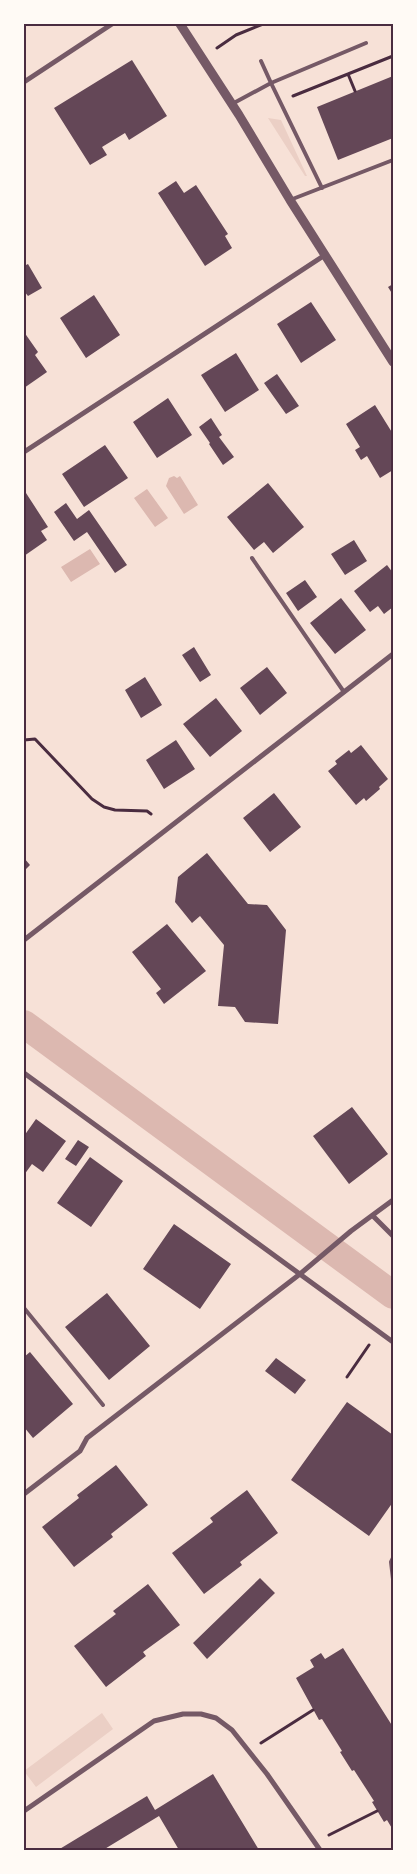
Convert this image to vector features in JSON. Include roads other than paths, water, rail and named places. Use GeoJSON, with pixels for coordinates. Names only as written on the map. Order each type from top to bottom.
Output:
{"type":"FeatureCollection","features":[{"type":"Feature","properties":{"kind":"street"},"geometry":{"type":"LineString","coordinates":[[24,82],[112,24]]}},
{"type":"Feature","properties":{"kind":"street"},"geometry":{"type":"LineString","coordinates":[[180,24],[393,362]]}},
{"type":"Feature","properties":{"kind":"street"},"geometry":{"type":"LineString","coordinates":[[24,452],[325,256]]}},
{"type":"Feature","properties":{"kind":"street"},"geometry":{"type":"LineString","coordinates":[[24,940],[393,654]]}},
{"type":"Feature","properties":{"kind":"street"},"geometry":{"type":"LineString","coordinates":[[24,1073],[393,1342]]}},
{"type":"Feature","properties":{"kind":"street"},"geometry":{"type":"LineString","coordinates":[[24,1494],[80,1451],[87,1438],[393,1200]]}},
{"type":"Feature","properties":{"kind":"street"},"geometry":{"type":"LineString","coordinates":[[373,1216],[393,1236]]}},
{"type":"Feature","properties":{"kind":"street"},"geometry":{"type":"LineString","coordinates":[[24,1811],[154,1721],[183,1714],[201,1714],[216,1718],[232,1730],[267,1774],[320,1850]]}},
{"type":"Feature","properties":{"kind":"lane"},"geometry":{"type":"LineString","coordinates":[[232,104],[271,83],[366,43]]}},
{"type":"Feature","properties":{"kind":"lane"},"geometry":{"type":"LineString","coordinates":[[261,61],[322,188]]}},
{"type":"Feature","properties":{"kind":"lane"},"geometry":{"type":"LineString","coordinates":[[290,200],[393,160]]}},
{"type":"Feature","properties":{"kind":"lane"},"geometry":{"type":"LineString","coordinates":[[252,558],[344,692]]}},
{"type":"Feature","properties":{"kind":"lane"},"geometry":{"type":"LineString","coordinates":[[24,1308],[102,1405]]}},
{"type":"Feature","properties":{"kind":"lane"},"geometry":{"type":"LineString","coordinates":[[393,1558],[391,1562],[393,1579]]}},
{"type":"Feature","properties":{"kind":"waterway"},"geometry":{"type":"LineString","coordinates":[[24,1024],[393,1295]]}}]}
